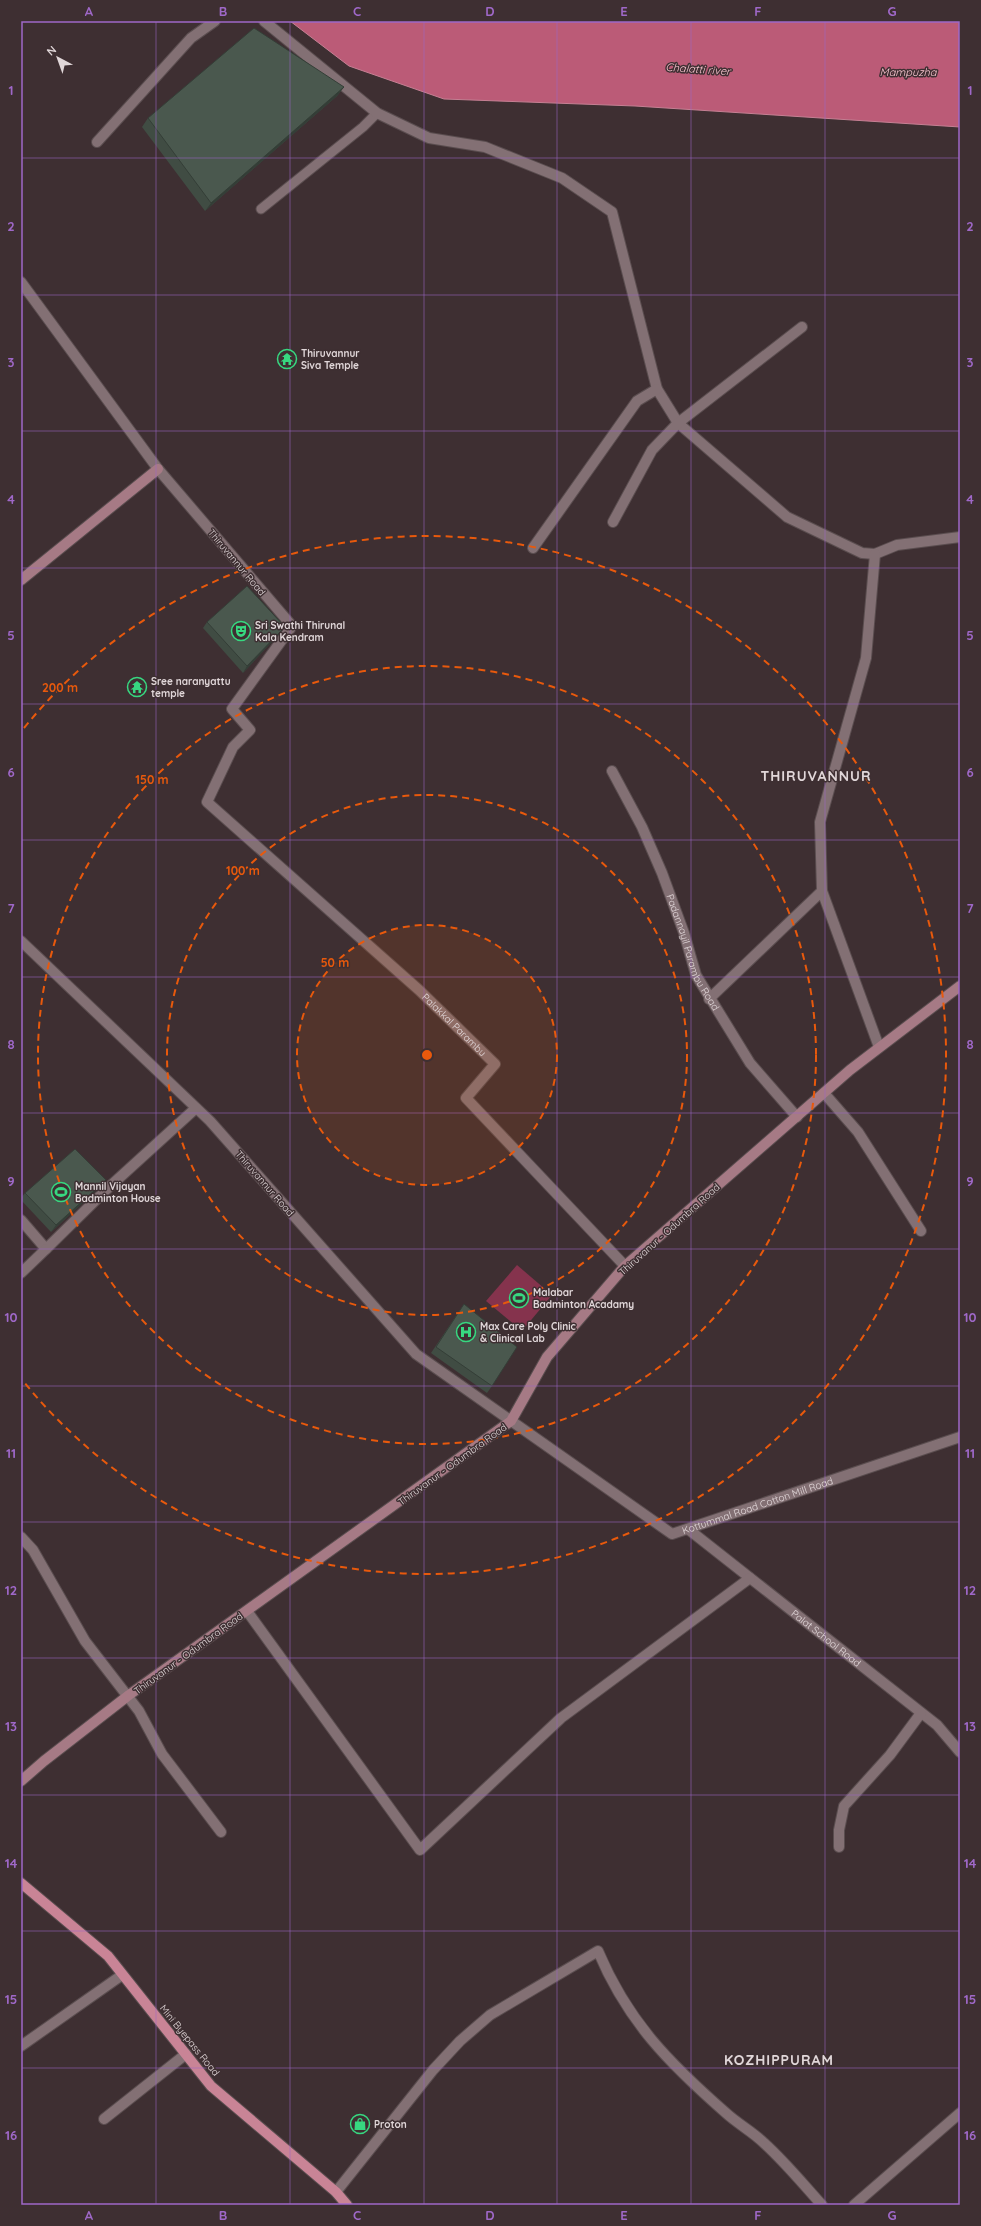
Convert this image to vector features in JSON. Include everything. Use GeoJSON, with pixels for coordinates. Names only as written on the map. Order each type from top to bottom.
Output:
{"type":"FeatureCollection","features":[{"type":"Feature","properties":{"kind":"main road"},"geometry":{"type":"LineString","coordinates":[[21,580],[158,469]]}},
{"type":"Feature","properties":{"kind":"main road","name":"Thiruvanur - Odumbra Road"},"geometry":{"type":"LineString","coordinates":[[21,1782],[44,1761],[129,1695],[511,1421],[547,1357],[625,1266],[797,1118],[850,1070],[960,986]]}},
{"type":"Feature","properties":{"kind":"main road","name":"Mini Byepass Road"},"geometry":{"type":"LineString","coordinates":[[21,1884],[108,1956],[211,2086],[336,2192],[347,2205]]}},
{"type":"Feature","properties":{"kind":"street"},"geometry":{"type":"LineString","coordinates":[[98,142],[191,38],[215,21]]}},
{"type":"Feature","properties":{"kind":"street"},"geometry":{"type":"LineString","coordinates":[[264,21],[377,113],[429,138],[485,147],[562,178],[612,212],[658,389],[678,423],[787,517],[862,554],[875,554],[897,545],[960,537]]}},
{"type":"Feature","properties":{"kind":"street"},"geometry":{"type":"LineString","coordinates":[[21,282],[158,469]]}},
{"type":"Feature","properties":{"kind":"street"},"geometry":{"type":"LineString","coordinates":[[613,522],[652,450],[678,423],[802,327]]}},
{"type":"Feature","properties":{"kind":"street"},"geometry":{"type":"LineString","coordinates":[[533,548],[637,401],[658,389]]}},
{"type":"Feature","properties":{"kind":"street","name":"Thiruvannur Road"},"geometry":{"type":"LineString","coordinates":[[158,469],[292,626],[232,709],[250,730],[233,747],[207,802]]}},
{"type":"Feature","properties":{"kind":"street"},"geometry":{"type":"LineString","coordinates":[[875,554],[866,658],[820,822],[822,891],[880,1047]]}},
{"type":"Feature","properties":{"kind":"street","name":"Padannayil Parambu Road"},"geometry":{"type":"LineString","coordinates":[[612,771],[642,828],[656,860],[684,933],[696,975],[709,999],[750,1063],[797,1118]]}},
{"type":"Feature","properties":{"kind":"street","name":"Palakkal Parambu"},"geometry":{"type":"LineString","coordinates":[[207,802],[419,990],[495,1064],[466,1098],[625,1266]]}},
{"type":"Feature","properties":{"kind":"street"},"geometry":{"type":"LineString","coordinates":[[709,999],[822,891]]}},
{"type":"Feature","properties":{"kind":"street","name":"Thiruvannur Road"},"geometry":{"type":"LineString","coordinates":[[21,941],[210,1120],[416,1354],[511,1421]]}},
{"type":"Feature","properties":{"kind":"street"},"geometry":{"type":"LineString","coordinates":[[824,1093],[858,1132],[921,1231]]}},
{"type":"Feature","properties":{"kind":"street"},"geometry":{"type":"LineString","coordinates":[[21,1273],[107,1188],[196,1108]]}},
{"type":"Feature","properties":{"kind":"street"},"geometry":{"type":"LineString","coordinates":[[21,1220],[46,1249]]}},
{"type":"Feature","properties":{"kind":"street","name":"Kottummal Road Cotton Mill Road"},"geometry":{"type":"LineString","coordinates":[[511,1421],[672,1534],[960,1437]]}},
{"type":"Feature","properties":{"kind":"street","name":"Palat School Road"},"geometry":{"type":"LineString","coordinates":[[688,1529],[937,1725],[960,1752]]}},
{"type":"Feature","properties":{"kind":"street"},"geometry":{"type":"LineString","coordinates":[[21,1537],[33,1550],[85,1641],[129,1695],[150,1729],[162,1754],[221,1832]]}},
{"type":"Feature","properties":{"kind":"street"},"geometry":{"type":"LineString","coordinates":[[247,1611],[420,1850],[561,1718],[750,1578]]}},
{"type":"Feature","properties":{"kind":"street"},"geometry":{"type":"LineString","coordinates":[[839,1847],[839,1830],[844,1806],[890,1754],[921,1713]]}},
{"type":"Feature","properties":{"kind":"street"},"geometry":{"type":"LineString","coordinates":[[336,2192],[424,2081],[460,2041],[490,2015],[598,1951],[621,1999],[638,2023],[674,2066],[728,2114],[764,2143],[822,2205]]}},
{"type":"Feature","properties":{"kind":"street"},"geometry":{"type":"LineString","coordinates":[[21,2046],[122,1975]]}},
{"type":"Feature","properties":{"kind":"street"},"geometry":{"type":"LineString","coordinates":[[104,2119],[186,2054]]}},
{"type":"Feature","properties":{"kind":"street"},"geometry":{"type":"LineString","coordinates":[[854,2205],[960,2113]]}},
{"type":"Feature","properties":{"kind":"lane"},"geometry":{"type":"LineString","coordinates":[[261,209],[363,127],[377,113]]}},
{"type":"Feature","properties":{"kind":"shaded area","name":"Malabar Badminton Acadamy"},"geometry":{"type":"Polygon","coordinates":[[[517,1265],[552,1295],[522,1331],[486,1301],[517,1265]]]}},
{"type":"Feature","properties":{"kind":"water","name":"Mampuzha"},"geometry":{"type":"Polygon","coordinates":[[[290,21],[960,21],[960,127],[635,106],[444,99],[349,66],[290,21]]]}},
{"type":"Feature","properties":{"kind":"building"},"geometry":{"type":"Polygon","coordinates":[[[254,28],[344,87],[211,203],[148,118],[254,28]]]}},
{"type":"Feature","properties":{"kind":"building","name":"Sri Swathi Thirunal Kala Kendram"},"geometry":{"type":"Polygon","coordinates":[[[247,586],[285,627],[247,666],[207,622],[247,586]]]}},
{"type":"Feature","properties":{"kind":"building","name":"Mannil Vijayan Badminton House"},"geometry":{"type":"Polygon","coordinates":[[[75,1149],[106,1180],[56,1225],[25,1193],[75,1149]]]}},
{"type":"Feature","properties":{"kind":"building","name":"Max Care Poly Clinic & Clinical Lab"},"geometry":{"type":"Polygon","coordinates":[[[464,1304],[517,1347],[492,1386],[436,1347],[464,1304]]]}},
{"type":"Feature","properties":{"kind":"place","name":"Thiruvannur Siva Temple"},"geometry":{"type":"Point","coordinates":[287,359]}},
{"type":"Feature","properties":{"kind":"place","name":"Sri Swathi Thirunal Kala Kendram"},"geometry":{"type":"Point","coordinates":[241,631]}},
{"type":"Feature","properties":{"kind":"place","name":"Sree naranyattu temple"},"geometry":{"type":"Point","coordinates":[137,687]}},
{"type":"Feature","properties":{"kind":"place","name":"Mannil Vijayan Badminton House"},"geometry":{"type":"Point","coordinates":[61,1192]}},
{"type":"Feature","properties":{"kind":"place","name":"Malabar Badminton Acadamy"},"geometry":{"type":"Point","coordinates":[519,1298]}},
{"type":"Feature","properties":{"kind":"place","name":"Max Care Poly Clinic & Clinical Lab"},"geometry":{"type":"Point","coordinates":[466,1332]}},
{"type":"Feature","properties":{"kind":"place","name":"Proton"},"geometry":{"type":"Point","coordinates":[360,2124]}},
{"type":"Feature","properties":{"kind":"district","name":"THIRUVANNUR"},"geometry":{"type":"Point","coordinates":[816,776]}},
{"type":"Feature","properties":{"kind":"district","name":"KOZHIPPURAM"},"geometry":{"type":"Point","coordinates":[779,2060]}},
{"type":"Feature","properties":{"kind":"water label","name":"Chalatti river"},"geometry":{"type":"Point","coordinates":[698,69]}}]}
